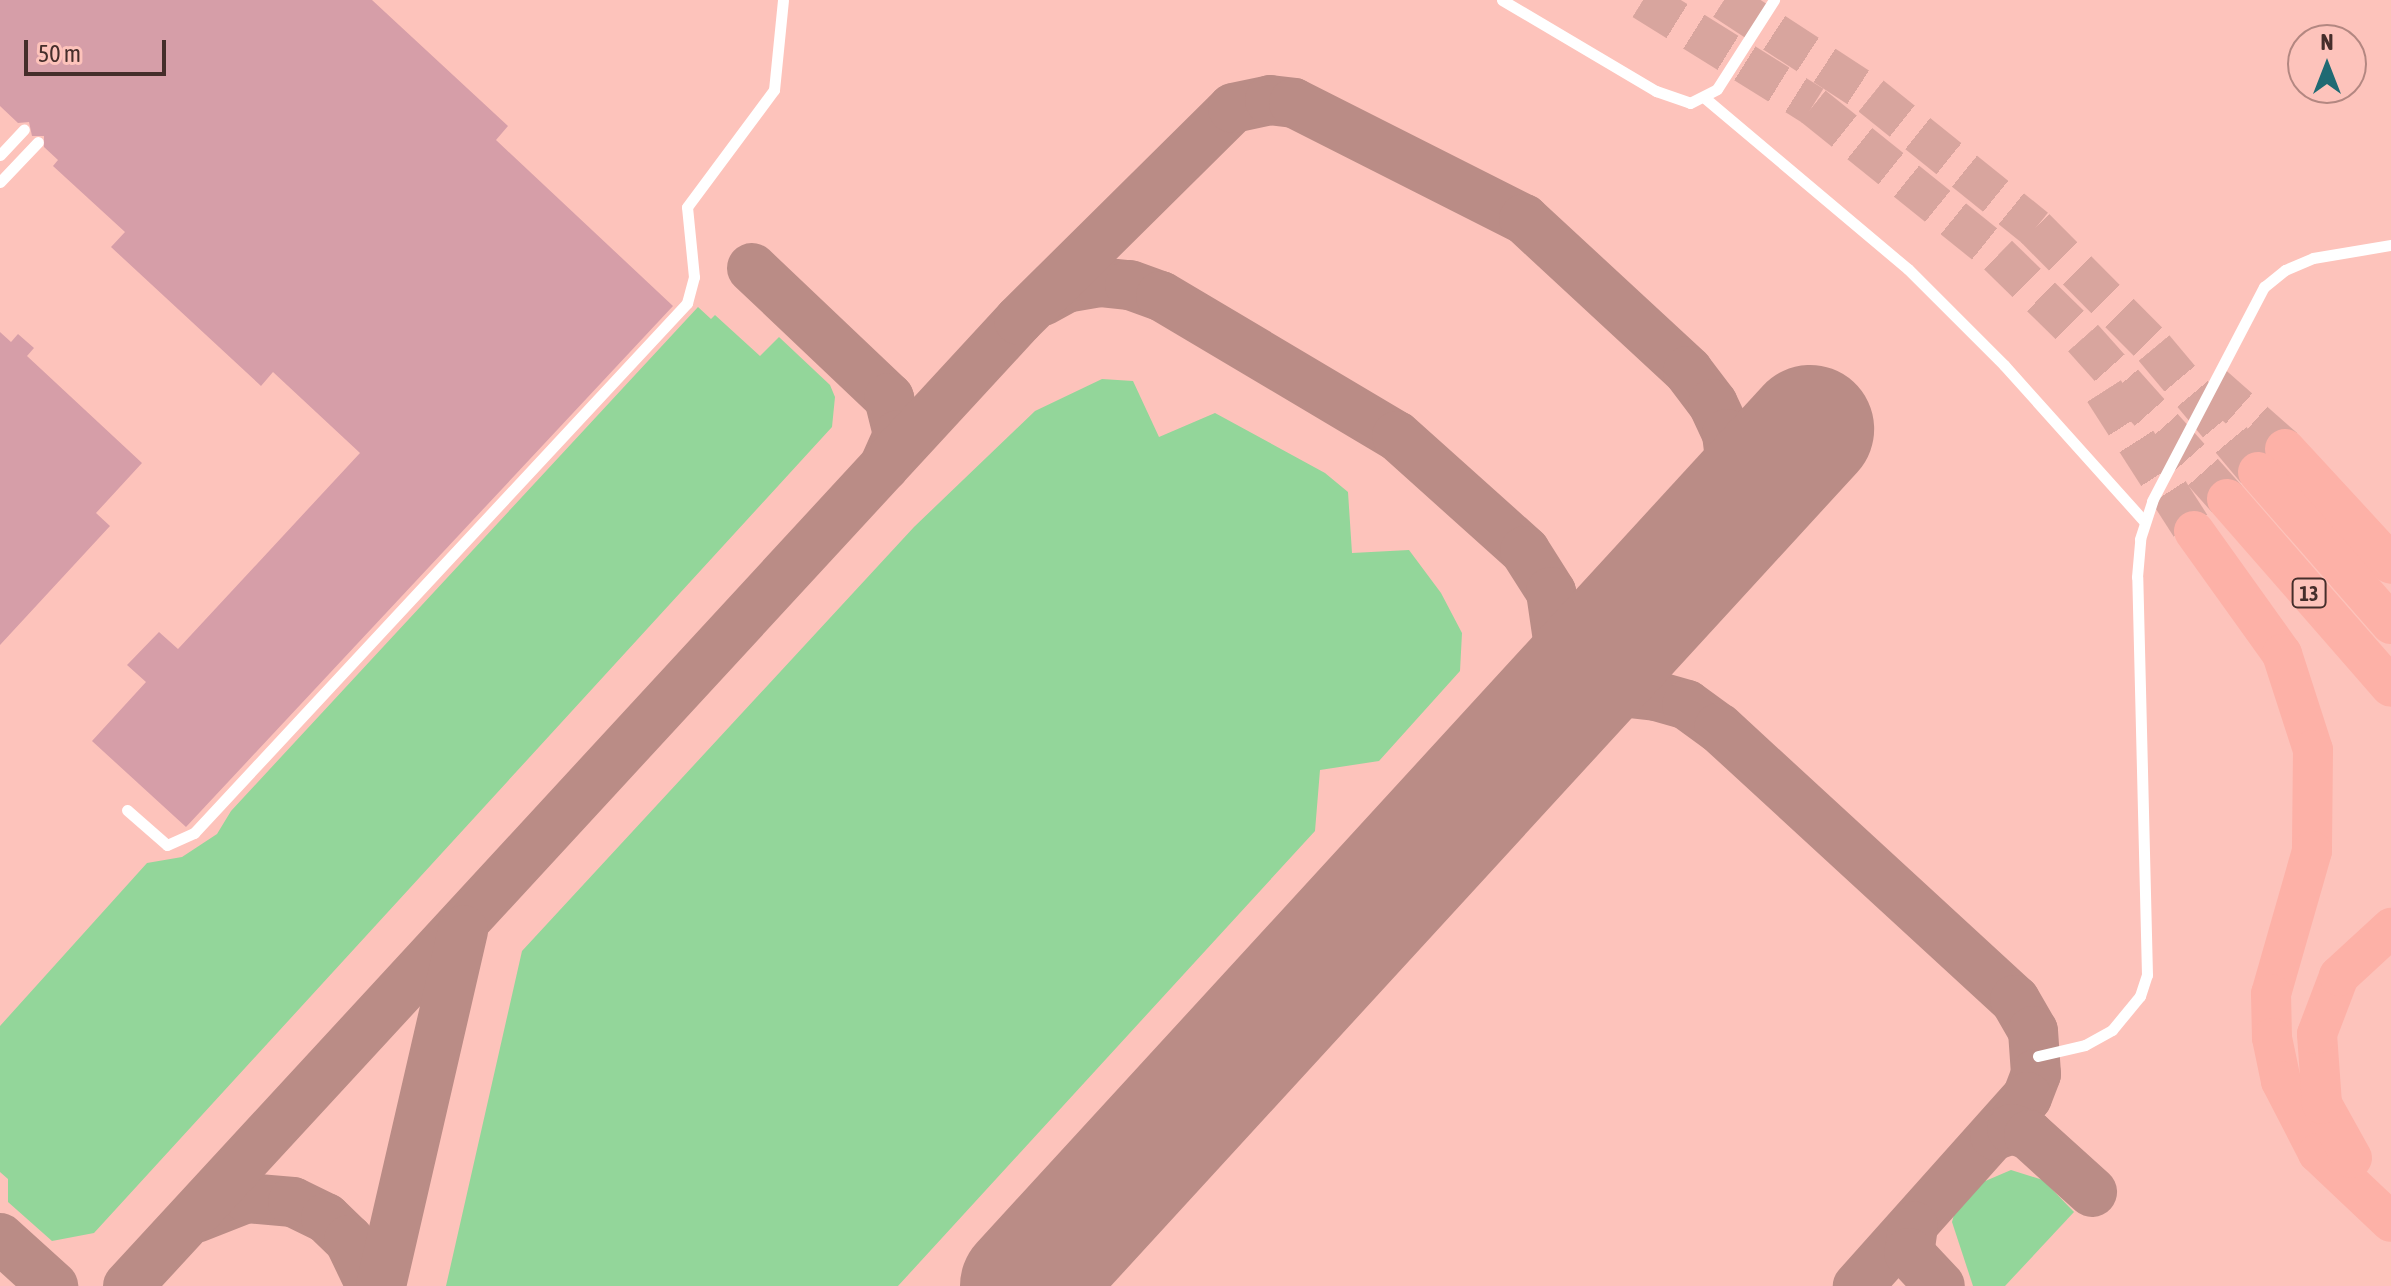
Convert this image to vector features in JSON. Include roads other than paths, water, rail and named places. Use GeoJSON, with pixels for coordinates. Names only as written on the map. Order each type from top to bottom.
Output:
{"type":"FeatureCollection","features":[{"type":"Feature","properties":{"kind":"highway","name":"13"},"geometry":{"type":"LineString","coordinates":[[2391,564],[2271,461],[2391,624]]}},
{"type":"Feature","properties":{"kind":"highway","name":"13"},"geometry":{"type":"LineString","coordinates":[[2227,499],[2391,687]]}},
{"type":"Feature","properties":{"kind":"highway"},"geometry":{"type":"LineString","coordinates":[[2194,531],[2282,654],[2313,750],[2312,851],[2271,994],[2278,1070],[2295,1116],[2318,1153],[2391,1222]]}},
{"type":"Feature","properties":{"kind":"highway"},"geometry":{"type":"LineString","coordinates":[[2391,928],[2339,976],[2319,1022],[2315,1055],[2329,1123],[2351,1156],[2391,1198]]}},
{"type":"Feature","properties":{"kind":"lane"},"geometry":{"type":"LineString","coordinates":[[127,810],[167,845],[194,833],[687,303],[694,277],[687,207],[774,90],[783,0]]}},
{"type":"Feature","properties":{"kind":"lane"},"geometry":{"type":"LineString","coordinates":[[1502,0],[1670,99],[1706,99],[1908,269],[2015,376],[2144,521]]}},
{"type":"Feature","properties":{"kind":"lane"},"geometry":{"type":"LineString","coordinates":[[1706,99],[1717,89],[1774,0]]}},
{"type":"Feature","properties":{"kind":"lane"},"geometry":{"type":"LineString","coordinates":[[0,155],[24,129]]}},
{"type":"Feature","properties":{"kind":"lane"},"geometry":{"type":"LineString","coordinates":[[0,182],[38,142]]}},
{"type":"Feature","properties":{"kind":"lane"},"geometry":{"type":"LineString","coordinates":[[2038,1056],[2085,1045],[2112,1030],[2140,996],[2147,975],[2137,593],[2144,521],[2240,325],[2264,287],[2285,270],[2313,258],[2391,245]]}},
{"type":"Feature","properties":{"kind":"tunnel"},"geometry":{"type":"LineString","coordinates":[[1643,0],[1813,106],[1998,255],[2083,338],[2227,499]]}},
{"type":"Feature","properties":{"kind":"tunnel"},"geometry":{"type":"LineString","coordinates":[[1724,0],[1871,96],[2035,228],[2154,348],[2258,472]]}},
{"type":"Feature","properties":{"kind":"tunnel"},"geometry":{"type":"LineString","coordinates":[[2209,382],[2285,449]]}},
{"type":"Feature","properties":{"kind":"tunnel"},"geometry":{"type":"LineString","coordinates":[[2104,391],[2194,531]]}}]}
